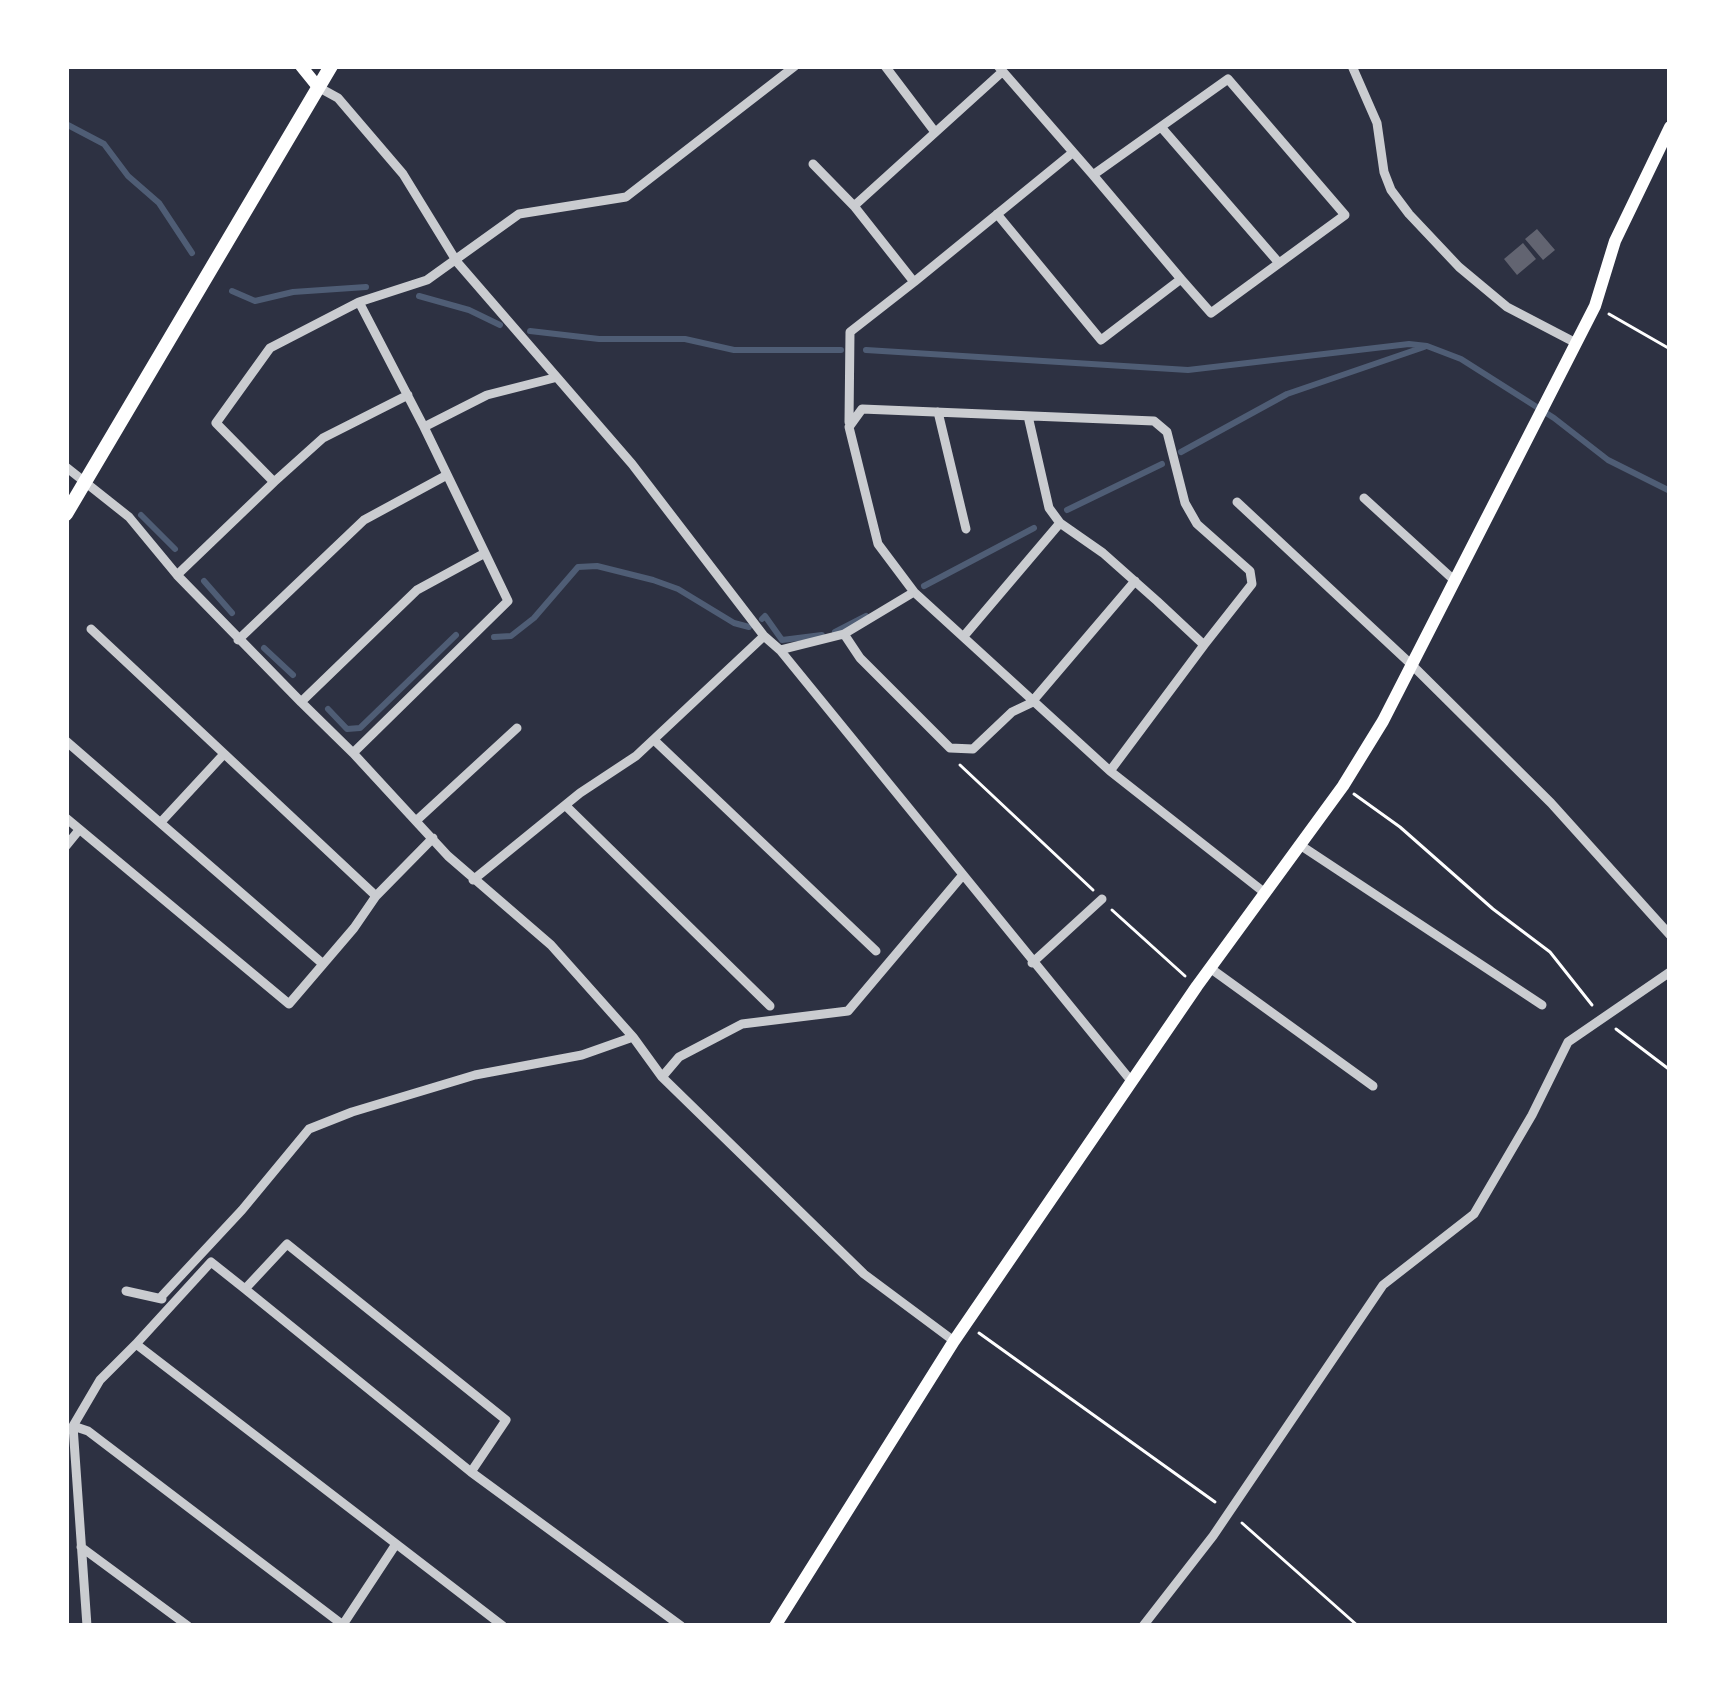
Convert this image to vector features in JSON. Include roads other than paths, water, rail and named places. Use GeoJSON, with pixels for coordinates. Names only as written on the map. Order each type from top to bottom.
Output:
{"type":"FeatureCollection","features":[{"type":"Feature","properties":{"kind":"highway"},"geometry":{"type":"LineString","coordinates":[[66,514],[331,66]]}},
{"type":"Feature","properties":{"kind":"main road"},"geometry":{"type":"LineString","coordinates":[[301,66],[318,87]]}},
{"type":"Feature","properties":{"kind":"main road"},"geometry":{"type":"LineString","coordinates":[[780,1624],[955,1341],[1197,986],[1342,786],[1414,667],[1594,306],[1615,241],[1670,128]]}},
{"type":"Feature","properties":{"kind":"street"},"geometry":{"type":"LineString","coordinates":[[274,482],[216,423],[270,348],[359,302],[427,280],[519,214],[626,197],[795,66]]}},
{"type":"Feature","properties":{"kind":"street"},"geometry":{"type":"LineString","coordinates":[[885,66],[935,132]]}},
{"type":"Feature","properties":{"kind":"street"},"geometry":{"type":"LineString","coordinates":[[1352,66],[1377,123],[1384,172],[1409,214],[1459,267],[1507,307],[1576,343]]}},
{"type":"Feature","properties":{"kind":"street"},"geometry":{"type":"LineString","coordinates":[[854,206],[1000,69],[1211,314],[1345,215],[1228,79],[1093,175]]}},
{"type":"Feature","properties":{"kind":"street"},"geometry":{"type":"LineString","coordinates":[[318,87],[338,98],[403,174],[458,262],[632,464],[764,636],[1132,1082]]}},
{"type":"Feature","properties":{"kind":"street"},"geometry":{"type":"LineString","coordinates":[[1161,127],[1279,263]]}},
{"type":"Feature","properties":{"kind":"street"},"geometry":{"type":"LineString","coordinates":[[1071,154],[850,332],[849,427],[878,544],[914,592],[1031,703],[1264,893]]}},
{"type":"Feature","properties":{"kind":"street"},"geometry":{"type":"LineString","coordinates":[[813,164],[854,206],[914,282]]}},
{"type":"Feature","properties":{"kind":"street"},"geometry":{"type":"LineString","coordinates":[[997,214],[1101,340],[1181,278]]}},
{"type":"Feature","properties":{"kind":"street"},"geometry":{"type":"LineString","coordinates":[[353,753],[508,601],[359,302]]}},
{"type":"Feature","properties":{"kind":"street"},"geometry":{"type":"LineString","coordinates":[[424,427],[487,395],[554,378]]}},
{"type":"Feature","properties":{"kind":"street"},"geometry":{"type":"LineString","coordinates":[[177,575],[323,438],[408,395]]}},
{"type":"Feature","properties":{"kind":"street"},"geometry":{"type":"LineString","coordinates":[[849,427],[867,407],[1154,421],[1167,432],[1185,503],[1197,524],[1250,571],[1252,584],[1110,771]]}},
{"type":"Feature","properties":{"kind":"street"},"geometry":{"type":"LineString","coordinates":[[938,412],[966,529]]}},
{"type":"Feature","properties":{"kind":"street"},"geometry":{"type":"LineString","coordinates":[[1028,416],[1049,508],[1060,523],[1135,580],[1204,646]]}},
{"type":"Feature","properties":{"kind":"street"},"geometry":{"type":"LineString","coordinates":[[66,467],[129,518],[238,640],[473,880],[551,945],[662,1077],[864,1274],[955,1341]]}},
{"type":"Feature","properties":{"kind":"street"},"geometry":{"type":"LineString","coordinates":[[238,640],[364,520],[447,475]]}},
{"type":"Feature","properties":{"kind":"street"},"geometry":{"type":"LineString","coordinates":[[1364,498],[1455,580]]}},
{"type":"Feature","properties":{"kind":"street"},"geometry":{"type":"LineString","coordinates":[[1237,502],[1551,803],[1670,935]]}},
{"type":"Feature","properties":{"kind":"street"},"geometry":{"type":"LineString","coordinates":[[964,636],[1060,523]]}},
{"type":"Feature","properties":{"kind":"street"},"geometry":{"type":"LineString","coordinates":[[301,702],[417,590],[485,553]]}},
{"type":"Feature","properties":{"kind":"street"},"geometry":{"type":"LineString","coordinates":[[844,634],[860,658],[950,748],[973,749],[1012,712],[1031,703],[1135,580]]}},
{"type":"Feature","properties":{"kind":"street"},"geometry":{"type":"LineString","coordinates":[[780,650],[844,634],[914,592]]}},
{"type":"Feature","properties":{"kind":"street"},"geometry":{"type":"LineString","coordinates":[[92,629],[376,896]]}},
{"type":"Feature","properties":{"kind":"street"},"geometry":{"type":"LineString","coordinates":[[473,880],[654,740],[764,636]]}},
{"type":"Feature","properties":{"kind":"street"},"geometry":{"type":"LineString","coordinates":[[417,820],[517,728]]}},
{"type":"Feature","properties":{"kind":"street"},"geometry":{"type":"LineString","coordinates":[[654,740],[876,951]]}},
{"type":"Feature","properties":{"kind":"street"},"geometry":{"type":"LineString","coordinates":[[66,741],[323,964]]}},
{"type":"Feature","properties":{"kind":"street"},"geometry":{"type":"LineString","coordinates":[[160,822],[224,754]]}},
{"type":"Feature","properties":{"kind":"street"},"geometry":{"type":"LineString","coordinates":[[566,806],[770,1006]]}},
{"type":"Feature","properties":{"kind":"street"},"geometry":{"type":"LineString","coordinates":[[66,818],[289,1004],[376,896],[433,838]]}},
{"type":"Feature","properties":{"kind":"street"},"geometry":{"type":"LineString","coordinates":[[66,846],[80,830]]}},
{"type":"Feature","properties":{"kind":"street"},"geometry":{"type":"LineString","coordinates":[[1300,845],[1542,1006]]}},
{"type":"Feature","properties":{"kind":"street"},"geometry":{"type":"LineString","coordinates":[[662,1077],[679,1058],[742,1024],[848,1011],[962,876]]}},
{"type":"Feature","properties":{"kind":"street"},"geometry":{"type":"LineString","coordinates":[[1033,963],[1102,899]]}},
{"type":"Feature","properties":{"kind":"street"},"geometry":{"type":"LineString","coordinates":[[1210,968],[1373,1086]]}},
{"type":"Feature","properties":{"kind":"street"},"geometry":{"type":"LineString","coordinates":[[1143,1626],[1229,1512],[1383,1285],[1474,1214],[1568,1042],[1670,972]]}},
{"type":"Feature","properties":{"kind":"street"},"geometry":{"type":"LineString","coordinates":[[160,1298],[309,1129],[475,1075],[582,1054],[633,1037]]}},
{"type":"Feature","properties":{"kind":"street"},"geometry":{"type":"LineString","coordinates":[[244,1289],[287,1244],[506,1420],[472,1472]]}},
{"type":"Feature","properties":{"kind":"street"},"geometry":{"type":"LineString","coordinates":[[87,1626],[73,1426],[100,1380],[211,1262],[472,1472],[681,1626]]}},
{"type":"Feature","properties":{"kind":"street"},"geometry":{"type":"LineString","coordinates":[[126,1291],[160,1298],[171,1306]]}},
{"type":"Feature","properties":{"kind":"street"},"geometry":{"type":"LineString","coordinates":[[136,1344],[502,1626]]}},
{"type":"Feature","properties":{"kind":"street"},"geometry":{"type":"LineString","coordinates":[[73,1426],[88,1431],[342,1626],[396,1544]]}},
{"type":"Feature","properties":{"kind":"street"},"geometry":{"type":"LineString","coordinates":[[81,1547],[188,1626]]}},
{"type":"Feature","properties":{"kind":"waterway"},"geometry":{"type":"LineString","coordinates":[[66,124],[104,144],[128,176],[159,203],[192,253]]}},
{"type":"Feature","properties":{"kind":"waterway"},"geometry":{"type":"LineString","coordinates":[[232,291],[255,301],[293,292],[366,287]]}},
{"type":"Feature","properties":{"kind":"waterway"},"geometry":{"type":"LineString","coordinates":[[419,296],[469,310],[500,325]]}},
{"type":"Feature","properties":{"kind":"waterway"},"geometry":{"type":"LineString","coordinates":[[530,331],[599,339],[685,339],[734,350],[841,350]]}},
{"type":"Feature","properties":{"kind":"waterway"},"geometry":{"type":"LineString","coordinates":[[866,350],[1188,370],[1409,344],[1427,346],[1461,359],[1554,418],[1608,460],[1670,491]]}},
{"type":"Feature","properties":{"kind":"waterway"},"geometry":{"type":"LineString","coordinates":[[1181,452],[1287,394],[1424,347]]}},
{"type":"Feature","properties":{"kind":"waterway"},"geometry":{"type":"LineString","coordinates":[[1067,510],[1162,464]]}},
{"type":"Feature","properties":{"kind":"waterway"},"geometry":{"type":"LineString","coordinates":[[141,515],[175,549]]}},
{"type":"Feature","properties":{"kind":"waterway"},"geometry":{"type":"LineString","coordinates":[[924,586],[1034,528]]}},
{"type":"Feature","properties":{"kind":"waterway"},"geometry":{"type":"LineString","coordinates":[[494,637],[511,636],[534,618],[578,567],[597,566],[678,589],[749,627]]}},
{"type":"Feature","properties":{"kind":"waterway"},"geometry":{"type":"LineString","coordinates":[[204,581],[232,613]]}},
{"type":"Feature","properties":{"kind":"waterway"},"geometry":{"type":"LineString","coordinates":[[762,619],[765,616],[782,640],[822,635]]}},
{"type":"Feature","properties":{"kind":"waterway"},"geometry":{"type":"LineString","coordinates":[[835,632],[866,616]]}},
{"type":"Feature","properties":{"kind":"waterway"},"geometry":{"type":"LineString","coordinates":[[328,709],[347,729],[360,728],[456,635]]}},
{"type":"Feature","properties":{"kind":"waterway"},"geometry":{"type":"LineString","coordinates":[[264,648],[293,675]]}}]}
